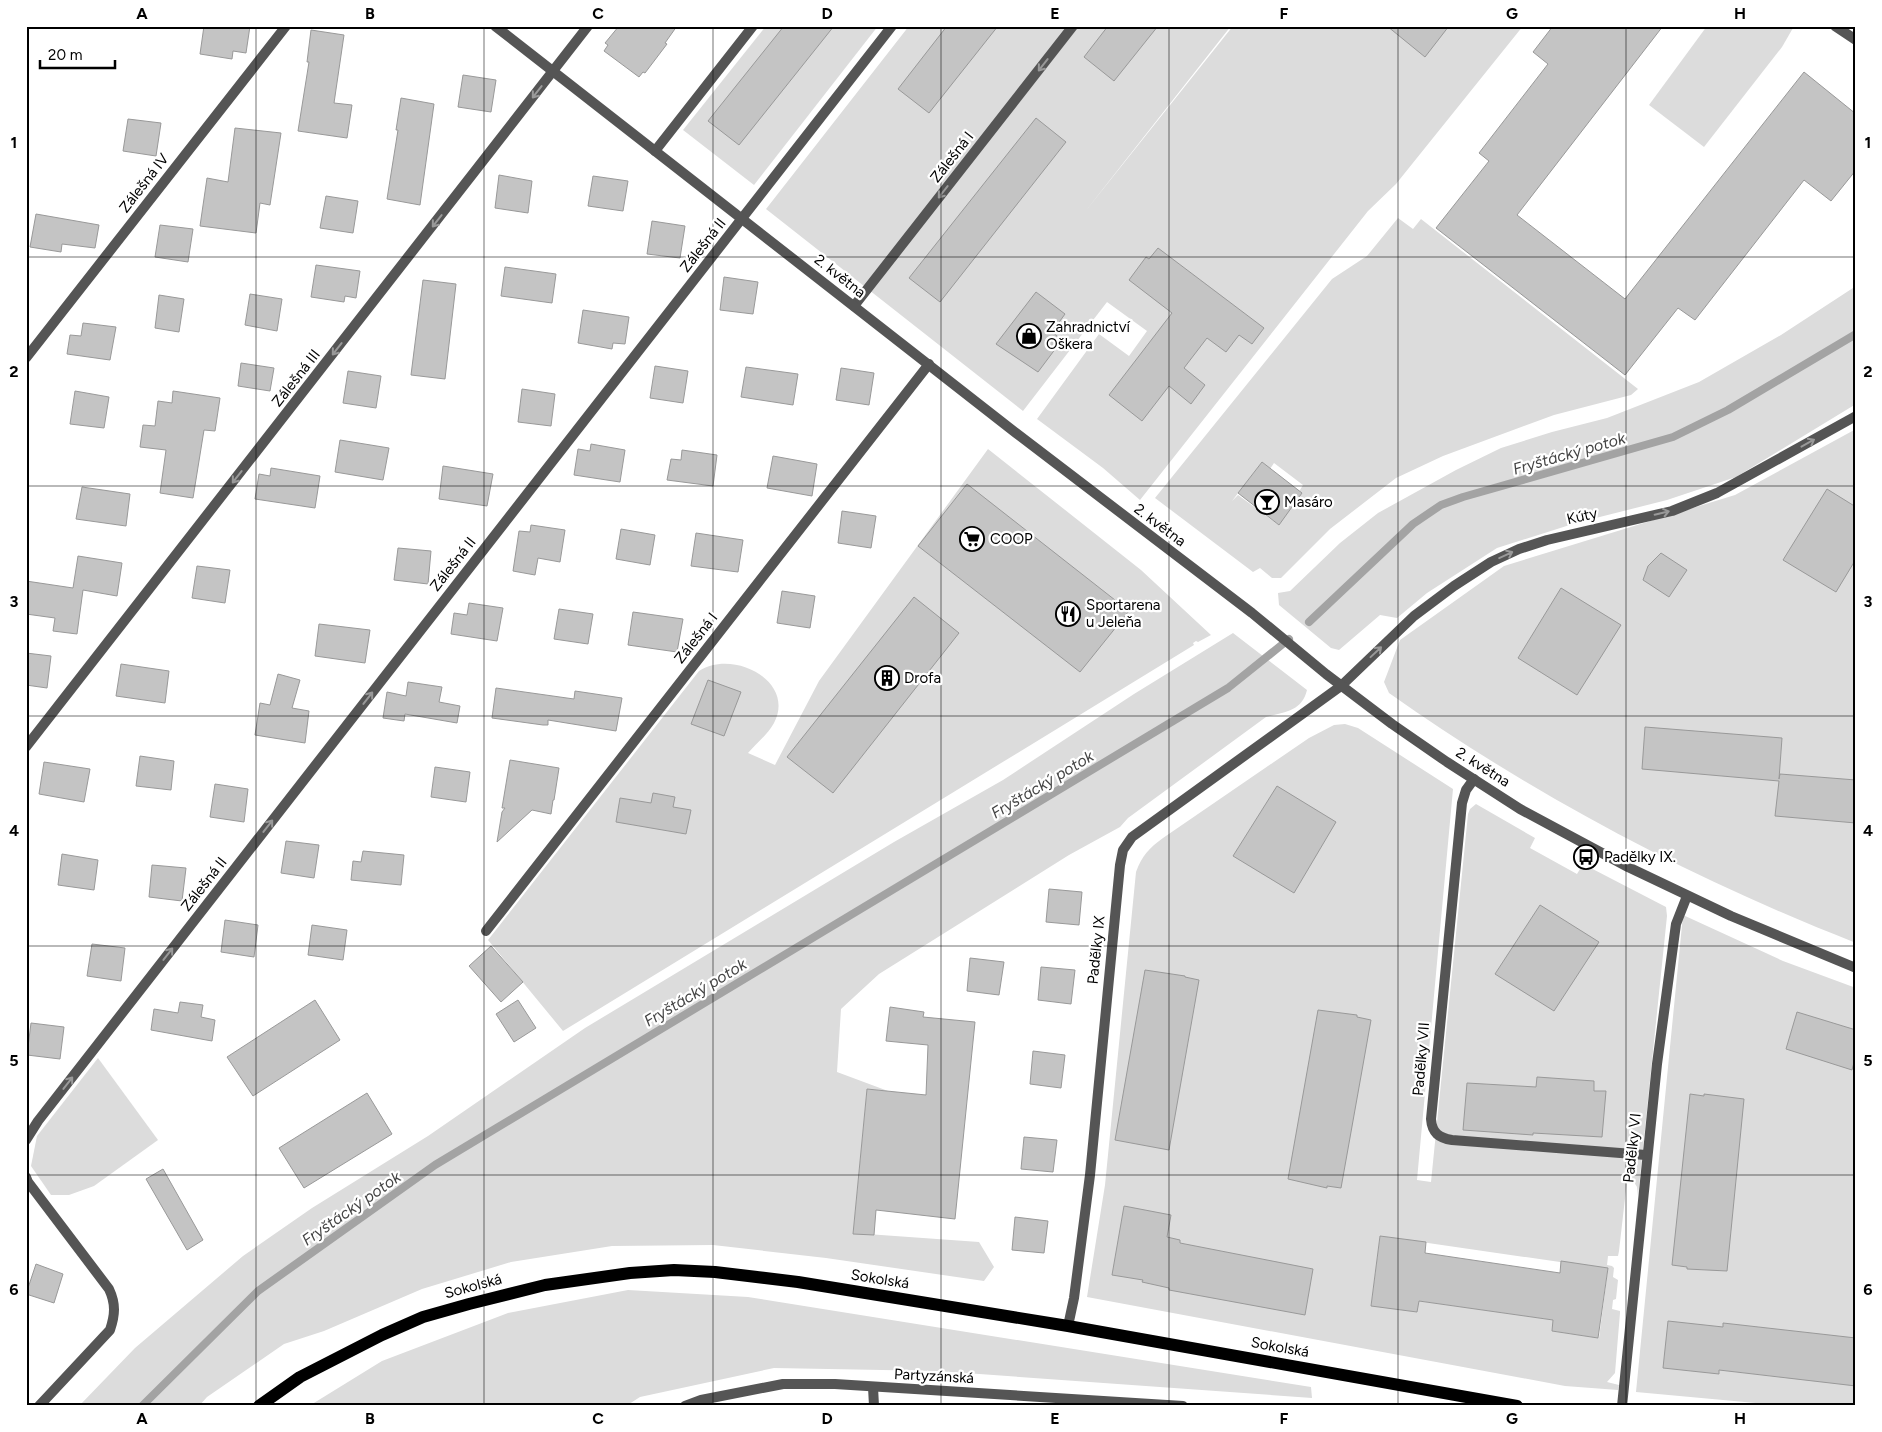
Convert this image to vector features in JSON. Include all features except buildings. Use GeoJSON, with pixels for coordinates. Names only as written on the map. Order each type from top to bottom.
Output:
{"type":"FeatureCollection","features":[{"type":"Feature","properties":{"kind":"main road","name":"Sokolská"},"geometry":{"type":"LineString","coordinates":[[259,1406],[300,1377],[382,1335],[423,1317],[545,1285],[630,1273],[674,1270],[715,1272],[798,1282],[1068,1326],[1517,1406]]}},
{"type":"Feature","properties":{"kind":"street","name":"Zálešná IV"},"geometry":{"type":"LineString","coordinates":[[26,358],[286,26]]}},
{"type":"Feature","properties":{"kind":"street","name":"2. května"},"geometry":{"type":"LineString","coordinates":[[495,26],[1123,516],[1252,613],[1341,686],[1392,724],[1474,779],[1537,818],[1628,867],[1787,941],[1856,968]]}},
{"type":"Feature","properties":{"kind":"street","name":"Zálešná III"},"geometry":{"type":"LineString","coordinates":[[26,747],[588,26]]}},
{"type":"Feature","properties":{"kind":"street"},"geometry":{"type":"LineString","coordinates":[[655,151],[753,26]]}},
{"type":"Feature","properties":{"kind":"street","name":"Zálešná II"},"geometry":{"type":"LineString","coordinates":[[26,1140],[38,1121],[892,26]]}},
{"type":"Feature","properties":{"kind":"street","name":"Zálešná I"},"geometry":{"type":"LineString","coordinates":[[854,306],[1073,26]]}},
{"type":"Feature","properties":{"kind":"street"},"geometry":{"type":"LineString","coordinates":[[1835,26],[1856,40]]}},
{"type":"Feature","properties":{"kind":"street","name":"Zálešná I"},"geometry":{"type":"LineString","coordinates":[[486,931],[929,364]]}},
{"type":"Feature","properties":{"kind":"street","name":"Kúty"},"geometry":{"type":"LineString","coordinates":[[1341,686],[1414,616],[1454,586],[1491,562],[1519,549],[1547,540],[1672,511],[1717,493],[1856,416]]}},
{"type":"Feature","properties":{"kind":"street","name":"Padělky IX"},"geometry":{"type":"LineString","coordinates":[[1068,1326],[1074,1298],[1090,1175],[1123,850],[1132,837],[1341,686]]}},
{"type":"Feature","properties":{"kind":"street","name":"Padělky VII"},"geometry":{"type":"LineString","coordinates":[[1474,779],[1466,790],[1462,803],[1438,1036],[1431,1119],[1434,1131],[1440,1137],[1452,1140],[1646,1156]]}},
{"type":"Feature","properties":{"kind":"street","name":"Padělky VI"},"geometry":{"type":"LineString","coordinates":[[1622,1406],[1646,1156],[1676,924],[1687,896]]}},
{"type":"Feature","properties":{"kind":"street"},"geometry":{"type":"LineString","coordinates":[[26,1128],[38,1121]]}},
{"type":"Feature","properties":{"kind":"street"},"geometry":{"type":"LineString","coordinates":[[26,1177],[109,1289],[114,1304],[110,1330],[39,1406]]}},
{"type":"Feature","properties":{"kind":"street","name":"Partyzánská"},"geometry":{"type":"LineString","coordinates":[[685,1406],[700,1400],[783,1384],[835,1384],[1182,1406]]}},
{"type":"Feature","properties":{"kind":"street"},"geometry":{"type":"LineString","coordinates":[[873,1387],[874,1406]]}},
{"type":"Feature","properties":{"kind":"shaded area"},"geometry":{"type":"Polygon","coordinates":[[[766,26],[878,26],[754,185],[683,130],[766,26]]]}},
{"type":"Feature","properties":{"kind":"shaded area"},"geometry":{"type":"Polygon","coordinates":[[[909,26],[1231,26],[1084,213],[1233,26],[1523,26],[1396,184],[1368,211],[1140,500],[1103,468],[1037,419],[1099,334],[1129,356],[1147,331],[1107,302],[1023,411],[766,209],[909,26]]]}},
{"type":"Feature","properties":{"kind":"shaded area"},"geometry":{"type":"Polygon","coordinates":[[[1707,26],[1793,28],[1782,47],[1704,147],[1649,105],[1707,26]]]}},
{"type":"Feature","properties":{"kind":"shaded area"},"geometry":{"type":"Polygon","coordinates":[[[1398,218],[1413,229],[1421,219],[1638,389],[1631,395],[1554,415],[1443,456],[1396,478],[1330,529],[1281,578],[1272,578],[1260,568],[1253,572],[1155,498],[1332,279],[1367,256],[1398,218]],[[1262,462],[1232,501],[1238,495],[1279,525],[1303,485],[1274,463],[1270,469],[1262,462]]]}},
{"type":"Feature","properties":{"kind":"shaded area"},"geometry":{"type":"Polygon","coordinates":[[[1856,286],[1856,404],[1736,477],[1667,500],[1576,523],[1497,548],[1427,593],[1397,618],[1380,615],[1339,650],[1331,648],[1279,605],[1278,593],[1290,591],[1340,543],[1378,513],[1456,470],[1501,448],[1552,432],[1607,418],[1699,382],[1781,335],[1856,286]]]}},
{"type":"Feature","properties":{"kind":"shaded area"},"geometry":{"type":"Polygon","coordinates":[[[1856,429],[1856,943],[1734,891],[1615,832],[1500,766],[1444,731],[1389,693],[1384,682],[1400,640],[1504,566],[1735,495],[1856,429]]]}},
{"type":"Feature","properties":{"kind":"shaded area"},"geometry":{"type":"Polygon","coordinates":[[[988,449],[1141,570],[1211,635],[1198,642],[1196,641],[1193,643],[1194,645],[563,1031],[488,940],[699,671],[713,665],[728,664],[743,667],[757,673],[769,682],[776,694],[778,708],[774,723],[748,753],[775,765],[819,681],[988,449]]]}},
{"type":"Feature","properties":{"kind":"shaded area"},"geometry":{"type":"Polygon","coordinates":[[[1233,633],[1307,690],[1301,703],[1291,710],[1266,717],[1128,818],[1120,827],[1069,855],[879,974],[841,1009],[837,1072],[888,1091],[867,1089],[853,1233],[979,1242],[994,1267],[984,1281],[826,1258],[713,1245],[612,1246],[511,1262],[422,1289],[324,1331],[284,1344],[207,1397],[199,1406],[79,1406],[135,1348],[243,1256],[312,1208],[428,1136],[585,1028],[894,842],[1003,780],[1134,694],[1233,633]]]}},
{"type":"Feature","properties":{"kind":"shaded area"},"geometry":{"type":"Polygon","coordinates":[[[1345,724],[1358,728],[1453,789],[1417,1180],[1431,1182],[1470,809],[1476,804],[1535,838],[1530,848],[1577,874],[1583,864],[1666,907],[1667,916],[1638,1196],[1637,1187],[1628,1172],[1618,1256],[1608,1256],[1607,1265],[1614,1268],[1613,1277],[1618,1280],[1616,1299],[1613,1300],[1612,1309],[1620,1311],[1620,1313],[1615,1373],[1607,1382],[1619,1385],[1618,1390],[1565,1386],[1087,1297],[1105,1185],[1138,866],[1146,853],[1163,838],[1309,738],[1334,725],[1345,724]],[[1380,1236],[1371,1305],[1417,1312],[1419,1301],[1553,1320],[1552,1331],[1599,1338],[1608,1269],[1380,1236]]]}},
{"type":"Feature","properties":{"kind":"shaded area"},"geometry":{"type":"Polygon","coordinates":[[[1683,915],[1783,961],[1856,988],[1856,1406],[1789,1406],[1636,1392],[1683,915]]]}},
{"type":"Feature","properties":{"kind":"shaded area"},"geometry":{"type":"Polygon","coordinates":[[[98,1058],[158,1140],[94,1186],[69,1195],[51,1195],[31,1166],[37,1136],[98,1058]]]}},
{"type":"Feature","properties":{"kind":"shaded area"},"geometry":{"type":"Polygon","coordinates":[[[628,1290],[748,1297],[1311,1387],[1312,1398],[937,1371],[774,1368],[640,1397],[626,1406],[309,1406],[382,1361],[508,1313],[628,1290]]]}},
{"type":"Feature","properties":{"kind":"waterway","name":"Fryštácký potok"},"geometry":{"type":"LineString","coordinates":[[1309,622],[1413,524],[1441,505],[1673,437],[1728,410],[1856,334]]}},
{"type":"Feature","properties":{"kind":"waterway","name":"Fryštácký potok"},"geometry":{"type":"LineString","coordinates":[[142,1406],[258,1291],[435,1165],[1228,688],[1289,639]]}},
{"type":"Feature","properties":{"kind":"place","name":"Zahradnictví Oškera"},"geometry":{"type":"Point","coordinates":[1029,336]}},
{"type":"Feature","properties":{"kind":"place","name":"Masáro"},"geometry":{"type":"Point","coordinates":[1267,502]}},
{"type":"Feature","properties":{"kind":"place","name":"COOP"},"geometry":{"type":"Point","coordinates":[972,539]}},
{"type":"Feature","properties":{"kind":"place","name":"Sportarena u Jeleňa"},"geometry":{"type":"Point","coordinates":[1068,614]}},
{"type":"Feature","properties":{"kind":"place","name":"Drofa"},"geometry":{"type":"Point","coordinates":[887,678]}},
{"type":"Feature","properties":{"kind":"place","name":"Padělky IX."},"geometry":{"type":"Point","coordinates":[1586,857]}}]}
